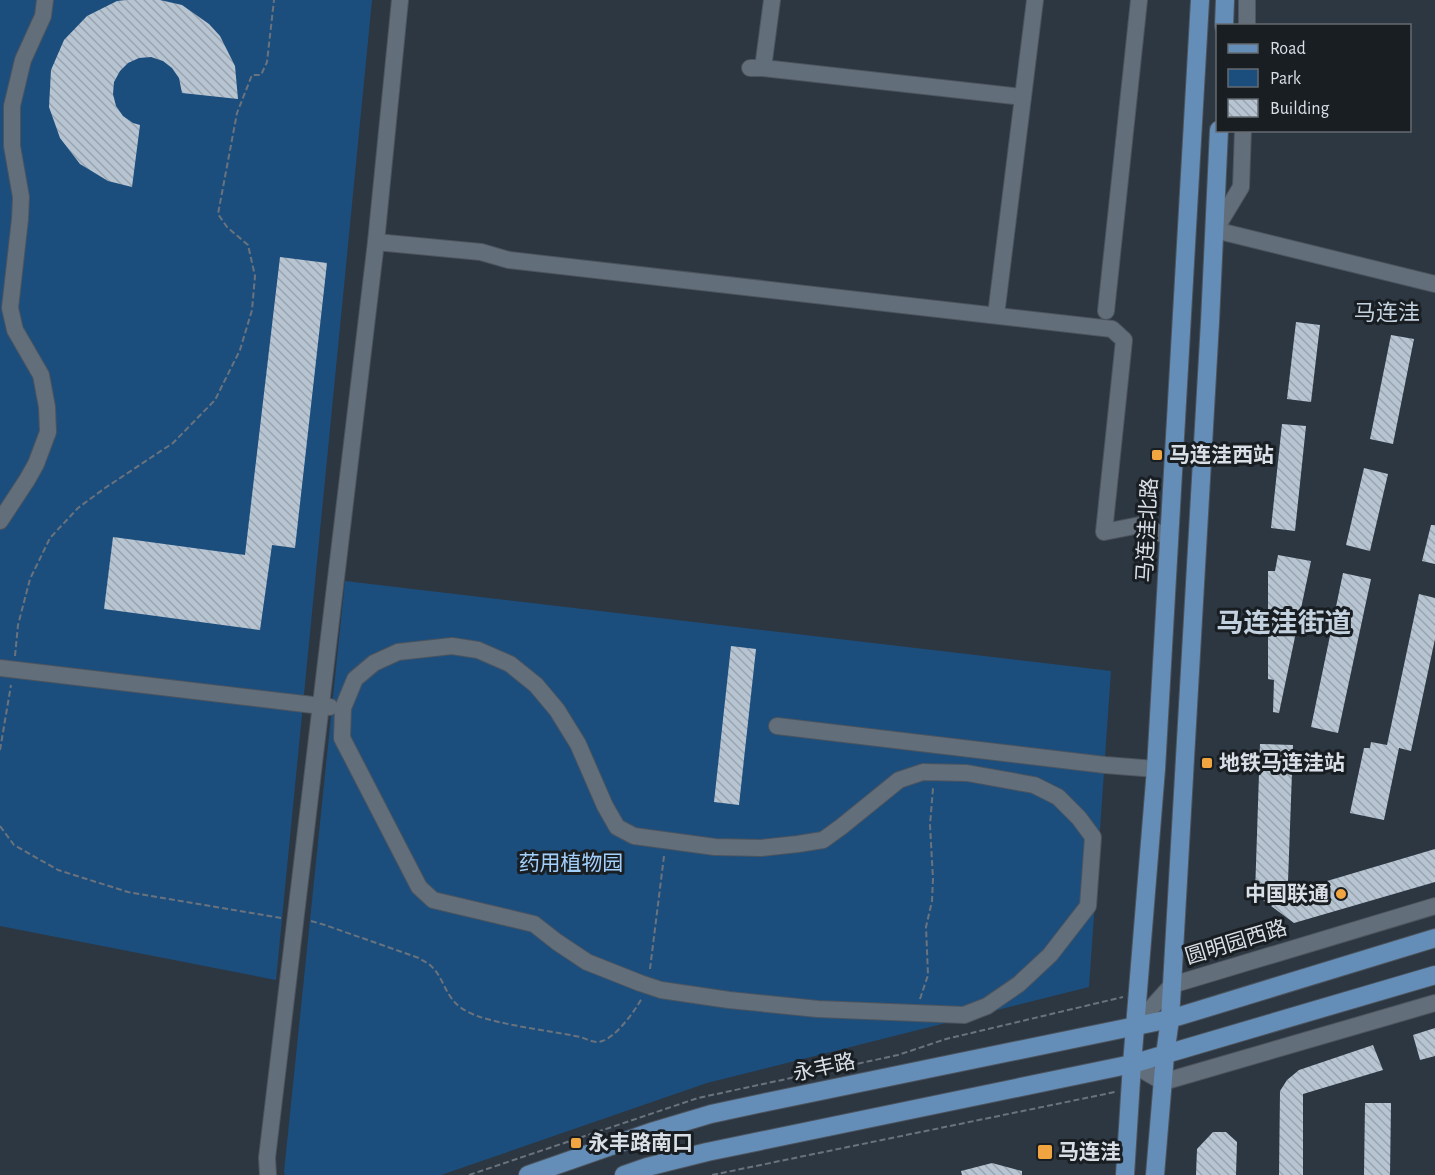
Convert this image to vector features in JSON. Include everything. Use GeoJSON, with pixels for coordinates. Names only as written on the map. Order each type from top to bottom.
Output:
{"type":"FeatureCollection","features":[{"type":"Feature","properties":{"kind":"main road","name":"马连洼北路"},"geometry":{"type":"LineString","coordinates":[[1132,1064],[1156,769],[1200,0]]}},
{"type":"Feature","properties":{"kind":"main road"},"geometry":{"type":"LineString","coordinates":[[1224,24],[1225,0]]}},
{"type":"Feature","properties":{"kind":"main road"},"geometry":{"type":"LineString","coordinates":[[1155,1175],[1170,1019],[1219,132]]}},
{"type":"Feature","properties":{"kind":"main road"},"geometry":{"type":"LineString","coordinates":[[1170,1019],[1435,938]]}},
{"type":"Feature","properties":{"kind":"main road"},"geometry":{"type":"LineString","coordinates":[[624,1175],[707,1152],[1132,1064],[1435,975]]}},
{"type":"Feature","properties":{"kind":"main road","name":"永丰路"},"geometry":{"type":"LineString","coordinates":[[528,1175],[711,1114],[1170,1019]]}},
{"type":"Feature","properties":{"kind":"main road"},"geometry":{"type":"LineString","coordinates":[[1125,1175],[1132,1064]]}},
{"type":"Feature","properties":{"kind":"street"},"geometry":{"type":"LineString","coordinates":[[0,521],[36,464],[48,432],[47,407],[41,375],[15,330],[10,308],[21,197],[12,146],[12,106],[23,60],[43,16],[45,0]]}},
{"type":"Feature","properties":{"kind":"street"},"geometry":{"type":"LineString","coordinates":[[268,1175],[267,1158],[375,242],[400,0]]}},
{"type":"Feature","properties":{"kind":"street"},"geometry":{"type":"LineString","coordinates":[[772,0],[756,68],[1023,98]]}},
{"type":"Feature","properties":{"kind":"street"},"geometry":{"type":"LineString","coordinates":[[996,315],[1035,0]]}},
{"type":"Feature","properties":{"kind":"street"},"geometry":{"type":"LineString","coordinates":[[1106,311],[1139,0]]}},
{"type":"Feature","properties":{"kind":"street"},"geometry":{"type":"LineString","coordinates":[[1246,24],[1247,0]]}},
{"type":"Feature","properties":{"kind":"street"},"geometry":{"type":"LineString","coordinates":[[1243,132],[1241,187],[1215,230],[1435,284]]}},
{"type":"Feature","properties":{"kind":"street"},"geometry":{"type":"LineString","coordinates":[[375,242],[481,252],[509,260],[1112,329],[1124,340],[1104,532],[1140,525],[1169,537]]}},
{"type":"Feature","properties":{"kind":"street"},"geometry":{"type":"LineString","coordinates":[[452,646],[478,650],[510,664],[536,685],[557,711],[578,744],[605,806],[617,827],[634,836],[668,840],[715,846],[760,848],[823,840],[899,780],[923,772],[967,773],[1034,785],[1058,797],[1079,818],[1093,837],[1088,906],[1050,954],[1019,984],[987,1005],[964,1015],[818,1009],[661,990],[587,962],[534,924],[433,900],[419,887],[342,738],[343,708],[355,680],[374,663],[398,652],[452,646]]}},
{"type":"Feature","properties":{"kind":"street"},"geometry":{"type":"LineString","coordinates":[[7,669],[343,708]]}},
{"type":"Feature","properties":{"kind":"street"},"geometry":{"type":"LineString","coordinates":[[777,726],[1156,769]]}},
{"type":"Feature","properties":{"kind":"street","name":"圆明园西路"},"geometry":{"type":"LineString","coordinates":[[1136,1026],[1172,985],[1435,906]]}},
{"type":"Feature","properties":{"kind":"street"},"geometry":{"type":"LineString","coordinates":[[1132,1064],[1163,1082],[1435,1003]]}},
{"type":"Feature","properties":{"kind":"path"},"geometry":{"type":"LineString","coordinates":[[0,750],[7,669],[30,579],[50,538],[78,508],[173,442],[214,400],[240,350],[252,310],[255,276],[248,245],[226,227],[218,214],[237,113],[252,75],[261,75],[267,62],[273,0]]}},
{"type":"Feature","properties":{"kind":"path"},"geometry":{"type":"LineString","coordinates":[[917,1014],[928,975],[926,927],[932,901],[930,825],[935,772]]}},
{"type":"Feature","properties":{"kind":"path"},"geometry":{"type":"LineString","coordinates":[[0,826],[14,845],[58,870],[128,892],[325,925],[419,958],[432,966],[454,1003],[479,1017],[559,1032],[596,1042],[603,1041],[616,1032],[638,1005],[646,985],[652,962],[662,871],[668,840]]}},
{"type":"Feature","properties":{"kind":"path"},"geometry":{"type":"LineString","coordinates":[[469,1175],[698,1098],[898,1055],[946,1039],[1138,993]]}},
{"type":"Feature","properties":{"kind":"path"},"geometry":{"type":"LineString","coordinates":[[712,1175],[1131,1088]]}},
{"type":"Feature","properties":{"kind":"green space"},"geometry":{"type":"Polygon","coordinates":[[[0,0],[372,0],[276,980],[0,926],[0,0]]]}},
{"type":"Feature","properties":{"kind":"green space","name":"药用植物园"},"geometry":{"type":"Polygon","coordinates":[[[345,581],[1111,671],[1089,987],[707,1083],[441,1175],[285,1175],[345,581]]]}},
{"type":"Feature","properties":{"kind":"building"},"geometry":{"type":"Polygon","coordinates":[[[160,0],[182,5],[209,24],[220,36],[235,66],[238,99],[182,93],[179,78],[172,68],[163,61],[151,57],[139,58],[128,63],[114,82],[113,94],[116,106],[123,116],[140,125],[132,187],[108,181],[80,164],[60,138],[49,107],[51,70],[64,40],[87,16],[117,1],[160,0]]]}},
{"type":"Feature","properties":{"kind":"building"},"geometry":{"type":"Polygon","coordinates":[[[280,257],[327,263],[295,548],[272,545],[260,630],[104,609],[113,537],[245,555],[280,257]]]}},
{"type":"Feature","properties":{"kind":"building"},"geometry":{"type":"Polygon","coordinates":[[[1296,322],[1320,325],[1311,402],[1287,399],[1296,322]]]}},
{"type":"Feature","properties":{"kind":"building"},"geometry":{"type":"Polygon","coordinates":[[[1391,335],[1414,339],[1393,444],[1370,439],[1391,335]]]}},
{"type":"Feature","properties":{"kind":"building"},"geometry":{"type":"Polygon","coordinates":[[[1282,424],[1306,426],[1295,531],[1271,528],[1282,424]]]}},
{"type":"Feature","properties":{"kind":"building"},"geometry":{"type":"Polygon","coordinates":[[[1364,468],[1388,474],[1370,551],[1346,545],[1364,468]]]}},
{"type":"Feature","properties":{"kind":"building"},"geometry":{"type":"Polygon","coordinates":[[[1431,525],[1435,525],[1435,564],[1422,561],[1431,525]]]}},
{"type":"Feature","properties":{"kind":"building"},"geometry":{"type":"Polygon","coordinates":[[[1278,555],[1311,561],[1279,713],[1273,712],[1274,680],[1268,679],[1268,571],[1275,571],[1278,555]]]}},
{"type":"Feature","properties":{"kind":"building"},"geometry":{"type":"Polygon","coordinates":[[[1343,573],[1371,579],[1338,733],[1311,727],[1343,573]]]}},
{"type":"Feature","properties":{"kind":"building"},"geometry":{"type":"Polygon","coordinates":[[[1419,594],[1435,598],[1435,639],[1411,751],[1399,748],[1384,820],[1350,813],[1364,748],[1370,748],[1371,742],[1387,745],[1419,594]]]}},
{"type":"Feature","properties":{"kind":"building"},"geometry":{"type":"Polygon","coordinates":[[[731,646],[756,649],[739,805],[714,802],[731,646]]]}},
{"type":"Feature","properties":{"kind":"building"},"geometry":{"type":"Polygon","coordinates":[[[1260,744],[1293,745],[1288,882],[1300,889],[1435,849],[1435,882],[1294,923],[1255,894],[1260,744]]]}},
{"type":"Feature","properties":{"kind":"building"},"geometry":{"type":"Polygon","coordinates":[[[1435,1028],[1435,1056],[1420,1060],[1413,1035],[1435,1028]]]}},
{"type":"Feature","properties":{"kind":"building"},"geometry":{"type":"Polygon","coordinates":[[[1373,1045],[1383,1070],[1303,1094],[1303,1175],[1279,1175],[1280,1091],[1287,1080],[1299,1070],[1373,1045]]]}},
{"type":"Feature","properties":{"kind":"building"},"geometry":{"type":"Polygon","coordinates":[[[1365,1103],[1391,1103],[1390,1175],[1364,1175],[1365,1103]]]}},
{"type":"Feature","properties":{"kind":"building"},"geometry":{"type":"Polygon","coordinates":[[[1213,1132],[1226,1132],[1237,1142],[1236,1175],[1196,1175],[1197,1149],[1213,1132]]]}},
{"type":"Feature","properties":{"kind":"building"},"geometry":{"type":"Polygon","coordinates":[[[992,1163],[1022,1171],[1022,1175],[962,1175],[961,1171],[992,1163]]]}},
{"type":"Feature","properties":{"kind":"place","name":"马连洼西站"},"geometry":{"type":"Point","coordinates":[1157,455]}},
{"type":"Feature","properties":{"kind":"place","name":"地铁马连洼站"},"geometry":{"type":"Point","coordinates":[1207,763]}},
{"type":"Feature","properties":{"kind":"place","name":"中国联通"},"geometry":{"type":"Point","coordinates":[1341,894]}},
{"type":"Feature","properties":{"kind":"place","name":"永丰路南口"},"geometry":{"type":"Point","coordinates":[576,1143]}},
{"type":"Feature","properties":{"kind":"place","name":"马连洼"},"geometry":{"type":"Point","coordinates":[1045,1152]}},
{"type":"Feature","properties":{"kind":"district","name":"马连洼"},"geometry":{"type":"Point","coordinates":[1387,312]}},
{"type":"Feature","properties":{"kind":"district","name":"马连洼街道"},"geometry":{"type":"Point","coordinates":[1284,623]}}]}
